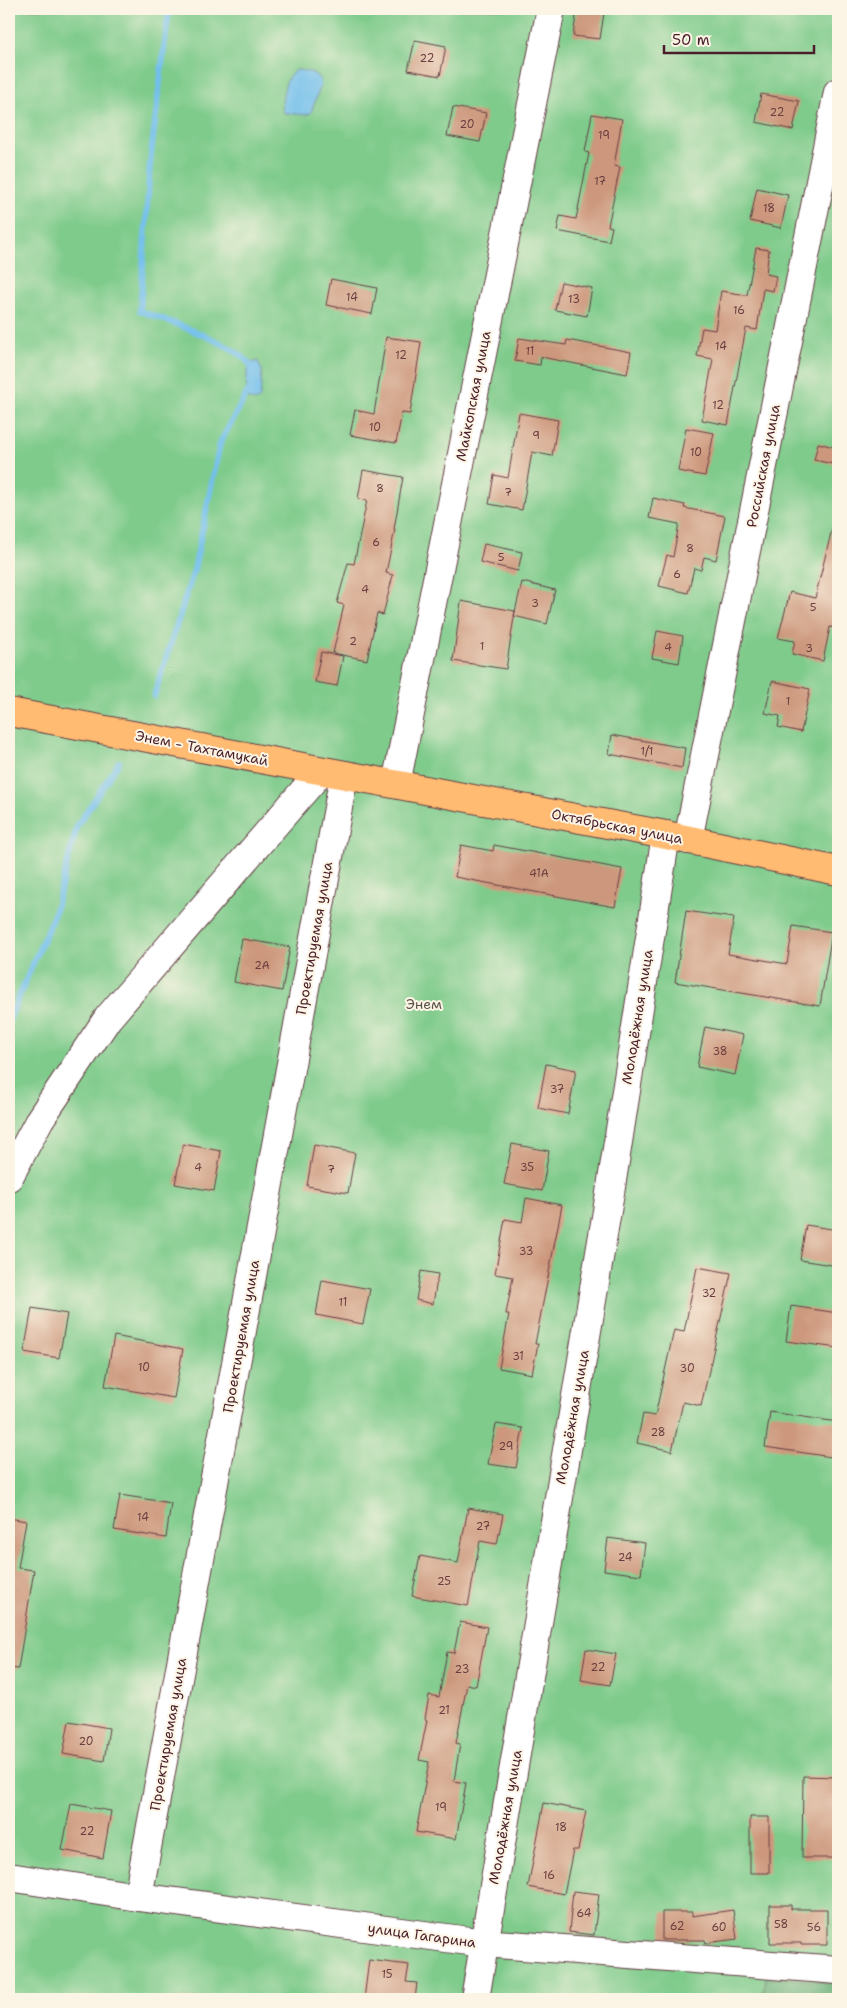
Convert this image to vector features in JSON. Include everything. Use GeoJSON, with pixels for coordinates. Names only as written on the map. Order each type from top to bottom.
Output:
{"type":"FeatureCollection","features":[{"type":"Feature","properties":{"kind":"main road","name":"Энем - Тахтамукай"},"geometry":{"type":"LineString","coordinates":[[9,712],[396,784]]}},
{"type":"Feature","properties":{"kind":"main road","name":"Октябрьская улица"},"geometry":{"type":"LineString","coordinates":[[396,784],[677,837],[838,871]]}},
{"type":"Feature","properties":{"kind":"street","name":"Майкопская улица"},"geometry":{"type":"LineString","coordinates":[[396,784],[551,9]]}},
{"type":"Feature","properties":{"kind":"street","name":"Российская улица"},"geometry":{"type":"LineString","coordinates":[[677,837],[838,92]]}},
{"type":"Feature","properties":{"kind":"street"},"geometry":{"type":"LineString","coordinates":[[9,1177],[40,1119],[108,1018],[332,773]]}},
{"type":"Feature","properties":{"kind":"street","name":"Проектируемая улица"},"geometry":{"type":"LineString","coordinates":[[138,1897],[332,773]]}},
{"type":"Feature","properties":{"kind":"street","name":"Молодёжная улица"},"geometry":{"type":"LineString","coordinates":[[475,1999],[611,1187],[677,837]]}},
{"type":"Feature","properties":{"kind":"street","name":"улица Гагарина"},"geometry":{"type":"LineString","coordinates":[[9,1877],[138,1897],[484,1943],[838,1970]]}},
{"type":"Feature","properties":{"kind":"green space","name":"Энем"},"geometry":{"type":"Polygon","coordinates":[[[9,9],[838,9],[838,1999],[9,1999],[9,9]]]}},
{"type":"Feature","properties":{"kind":"green space"},"geometry":{"type":"Polygon","coordinates":[[[766,1977],[838,1983],[838,1999],[762,1999],[766,1977]]]}},
{"type":"Feature","properties":{"kind":"water"},"geometry":{"type":"Polygon","coordinates":[[[297,70],[315,75],[321,84],[311,113],[306,115],[284,113],[283,109],[283,94],[286,83],[291,74],[297,70]]]}},
{"type":"Feature","properties":{"kind":"water"},"geometry":{"type":"Polygon","coordinates":[[[258,361],[262,371],[260,398],[253,401],[246,397],[247,373],[251,363],[258,361]]]}},
{"type":"Feature","properties":{"kind":"building"},"geometry":{"type":"Polygon","coordinates":[[[577,9],[604,13],[600,39],[573,36],[577,9]]]}},
{"type":"Feature","properties":{"kind":"building"},"geometry":{"type":"Polygon","coordinates":[[[415,40],[446,46],[440,76],[408,70],[415,40]]]}},
{"type":"Feature","properties":{"kind":"building"},"geometry":{"type":"Polygon","coordinates":[[[761,94],[799,101],[793,130],[756,122],[761,94]]]}},
{"type":"Feature","properties":{"kind":"building"},"geometry":{"type":"Polygon","coordinates":[[[453,107],[486,113],[480,142],[447,136],[453,107]]]}},
{"type":"Feature","properties":{"kind":"building"},"geometry":{"type":"Polygon","coordinates":[[[592,114],[622,119],[614,166],[620,167],[608,226],[612,227],[609,241],[557,231],[560,216],[576,219],[589,153],[585,152],[592,114]]]}},
{"type":"Feature","properties":{"kind":"building"},"geometry":{"type":"Polygon","coordinates":[[[757,188],[788,195],[781,228],[750,221],[757,188]]]}},
{"type":"Feature","properties":{"kind":"building"},"geometry":{"type":"Polygon","coordinates":[[[756,248],[769,250],[766,274],[776,276],[773,291],[763,289],[757,330],[746,328],[728,425],[702,420],[713,359],[697,356],[702,328],[715,330],[721,291],[747,295],[756,248]]]}},
{"type":"Feature","properties":{"kind":"building"},"geometry":{"type":"Polygon","coordinates":[[[331,279],[377,288],[372,314],[326,305],[331,279]]]}},
{"type":"Feature","properties":{"kind":"building"},"geometry":{"type":"Polygon","coordinates":[[[561,282],[592,288],[587,316],[555,310],[561,282]]]}},
{"type":"Feature","properties":{"kind":"building"},"geometry":{"type":"Polygon","coordinates":[[[386,337],[421,342],[410,414],[402,413],[396,443],[350,435],[355,410],[374,414],[386,337]]]}},
{"type":"Feature","properties":{"kind":"building"},"geometry":{"type":"Polygon","coordinates":[[[519,338],[566,345],[567,340],[631,352],[627,374],[541,357],[540,365],[515,361],[519,338]]]}},
{"type":"Feature","properties":{"kind":"building"},"geometry":{"type":"Polygon","coordinates":[[[519,413],[558,420],[552,456],[532,452],[522,510],[489,504],[494,475],[508,478],[519,413]]]}},
{"type":"Feature","properties":{"kind":"building"},"geometry":{"type":"Polygon","coordinates":[[[686,428],[714,433],[705,476],[678,471],[686,428]]]}},
{"type":"Feature","properties":{"kind":"building"},"geometry":{"type":"Polygon","coordinates":[[[818,443],[838,448],[838,465],[814,460],[818,443]]]}},
{"type":"Feature","properties":{"kind":"building"},"geometry":{"type":"Polygon","coordinates":[[[363,470],[403,477],[386,573],[393,575],[383,615],[377,613],[367,660],[333,653],[344,605],[337,603],[348,563],[354,564],[367,500],[358,499],[363,470]]]}},
{"type":"Feature","properties":{"kind":"building"},"geometry":{"type":"Polygon","coordinates":[[[653,498],[685,505],[684,508],[725,516],[716,560],[704,557],[701,570],[694,568],[688,593],[659,586],[667,555],[673,557],[679,524],[649,518],[653,498]]]}},
{"type":"Feature","properties":{"kind":"building"},"geometry":{"type":"Polygon","coordinates":[[[832,529],[838,529],[838,616],[836,628],[830,627],[823,661],[792,654],[795,641],[778,638],[790,592],[815,598],[832,529]]]}},
{"type":"Feature","properties":{"kind":"building"},"geometry":{"type":"Polygon","coordinates":[[[484,544],[522,552],[518,571],[480,562],[484,544]]]}},
{"type":"Feature","properties":{"kind":"building"},"geometry":{"type":"Polygon","coordinates":[[[522,582],[555,590],[547,624],[514,616],[522,582]]]}},
{"type":"Feature","properties":{"kind":"building"},"geometry":{"type":"Polygon","coordinates":[[[461,601],[515,611],[506,669],[453,661],[461,601]]]}},
{"type":"Feature","properties":{"kind":"building"},"geometry":{"type":"Polygon","coordinates":[[[657,631],[683,636],[679,663],[652,658],[657,631]]]}},
{"type":"Feature","properties":{"kind":"building"},"geometry":{"type":"Polygon","coordinates":[[[321,652],[343,656],[337,686],[315,682],[321,652]]]}},
{"type":"Feature","properties":{"kind":"building"},"geometry":{"type":"Polygon","coordinates":[[[772,681],[810,689],[801,732],[778,727],[780,716],[765,713],[772,681]]]}},
{"type":"Feature","properties":{"kind":"building"},"geometry":{"type":"Polygon","coordinates":[[[612,735],[685,748],[682,768],[609,754],[612,735]]]}},
{"type":"Feature","properties":{"kind":"building"},"geometry":{"type":"Polygon","coordinates":[[[461,845],[493,851],[494,845],[622,869],[615,907],[455,877],[461,845]]]}},
{"type":"Feature","properties":{"kind":"building"},"geometry":{"type":"Polygon","coordinates":[[[686,911],[734,918],[728,954],[787,964],[793,926],[832,932],[820,1006],[675,982],[686,911]]]}},
{"type":"Feature","properties":{"kind":"building"},"geometry":{"type":"Polygon","coordinates":[[[242,939],[290,947],[282,991],[234,982],[242,939]]]}},
{"type":"Feature","properties":{"kind":"building"},"geometry":{"type":"Polygon","coordinates":[[[705,1027],[743,1035],[735,1075],[697,1067],[705,1027]]]}},
{"type":"Feature","properties":{"kind":"building"},"geometry":{"type":"Polygon","coordinates":[[[546,1064],[576,1070],[568,1114],[538,1108],[546,1064]]]}},
{"type":"Feature","properties":{"kind":"building"},"geometry":{"type":"Polygon","coordinates":[[[183,1144],[221,1151],[214,1191],[175,1184],[183,1144]]]}},
{"type":"Feature","properties":{"kind":"building"},"geometry":{"type":"Polygon","coordinates":[[[512,1144],[549,1151],[542,1191],[504,1184],[512,1144]]]}},
{"type":"Feature","properties":{"kind":"building"},"geometry":{"type":"Polygon","coordinates":[[[314,1145],[355,1153],[348,1193],[307,1186],[314,1145]]]}},
{"type":"Feature","properties":{"kind":"building"},"geometry":{"type":"Polygon","coordinates":[[[526,1198],[562,1205],[535,1344],[538,1344],[532,1374],[499,1368],[509,1314],[506,1314],[513,1277],[495,1274],[505,1219],[522,1222],[526,1198]]]}},
{"type":"Feature","properties":{"kind":"building"},"geometry":{"type":"Polygon","coordinates":[[[806,1225],[838,1230],[838,1266],[800,1260],[806,1225]]]}},
{"type":"Feature","properties":{"kind":"building"},"geometry":{"type":"Polygon","coordinates":[[[697,1267],[731,1273],[701,1406],[683,1402],[672,1451],[637,1443],[643,1414],[655,1416],[674,1330],[684,1332],[697,1267]]]}},
{"type":"Feature","properties":{"kind":"building"},"geometry":{"type":"Polygon","coordinates":[[[421,1271],[438,1274],[433,1304],[416,1300],[421,1271]]]}},
{"type":"Feature","properties":{"kind":"building"},"geometry":{"type":"Polygon","coordinates":[[[322,1280],[370,1289],[363,1324],[316,1315],[322,1280]]]}},
{"type":"Feature","properties":{"kind":"building"},"geometry":{"type":"Polygon","coordinates":[[[791,1306],[838,1313],[838,1348],[786,1341],[791,1306]]]}},
{"type":"Feature","properties":{"kind":"building"},"geometry":{"type":"Polygon","coordinates":[[[32,1308],[67,1314],[59,1358],[24,1352],[32,1308]]]}},
{"type":"Feature","properties":{"kind":"building"},"geometry":{"type":"Polygon","coordinates":[[[114,1336],[183,1349],[174,1398],[105,1386],[114,1336]]]}},
{"type":"Feature","properties":{"kind":"building"},"geometry":{"type":"Polygon","coordinates":[[[770,1412],[838,1422],[838,1458],[765,1447],[770,1412]]]}},
{"type":"Feature","properties":{"kind":"building"},"geometry":{"type":"Polygon","coordinates":[[[496,1424],[523,1428],[516,1468],[488,1464],[496,1424]]]}},
{"type":"Feature","properties":{"kind":"building"},"geometry":{"type":"Polygon","coordinates":[[[120,1495],[171,1503],[166,1538],[114,1530],[120,1495]]]}},
{"type":"Feature","properties":{"kind":"building"},"geometry":{"type":"Polygon","coordinates":[[[468,1508],[503,1514],[497,1544],[480,1541],[468,1606],[412,1596],[420,1556],[458,1563],[468,1508]]]}},
{"type":"Feature","properties":{"kind":"building"},"geometry":{"type":"Polygon","coordinates":[[[9,1518],[26,1521],[18,1568],[34,1570],[18,1669],[9,1668],[9,1518]]]}},
{"type":"Feature","properties":{"kind":"building"},"geometry":{"type":"Polygon","coordinates":[[[608,1538],[645,1543],[641,1575],[604,1570],[608,1538]]]}},
{"type":"Feature","properties":{"kind":"building"},"geometry":{"type":"Polygon","coordinates":[[[460,1622],[487,1627],[476,1686],[467,1684],[456,1743],[460,1744],[454,1781],[466,1783],[456,1839],[416,1832],[429,1762],[419,1760],[427,1720],[425,1719],[429,1695],[439,1697],[447,1652],[454,1653],[460,1622]]]}},
{"type":"Feature","properties":{"kind":"building"},"geometry":{"type":"Polygon","coordinates":[[[586,1649],[616,1654],[610,1685],[581,1680],[586,1649]]]}},
{"type":"Feature","properties":{"kind":"building"},"geometry":{"type":"Polygon","coordinates":[[[69,1721],[109,1728],[104,1761],[63,1754],[69,1721]]]}},
{"type":"Feature","properties":{"kind":"building"},"geometry":{"type":"Polygon","coordinates":[[[803,1776],[838,1777],[838,1858],[802,1858],[803,1776]]]}},
{"type":"Feature","properties":{"kind":"building"},"geometry":{"type":"Polygon","coordinates":[[[544,1803],[586,1811],[578,1850],[573,1850],[564,1894],[528,1887],[544,1803]]]}},
{"type":"Feature","properties":{"kind":"building"},"geometry":{"type":"Polygon","coordinates":[[[71,1804],[111,1811],[103,1858],[62,1850],[71,1804]]]}},
{"type":"Feature","properties":{"kind":"building"},"geometry":{"type":"Polygon","coordinates":[[[750,1817],[769,1817],[769,1873],[750,1873],[750,1817]]]}},
{"type":"Feature","properties":{"kind":"building"},"geometry":{"type":"Polygon","coordinates":[[[573,1891],[599,1894],[594,1935],[569,1932],[573,1891]]]}},
{"type":"Feature","properties":{"kind":"building"},"geometry":{"type":"Polygon","coordinates":[[[770,1905],[791,1905],[791,1909],[827,1909],[827,1945],[770,1943],[770,1905]]]}},
{"type":"Feature","properties":{"kind":"building"},"geometry":{"type":"Polygon","coordinates":[[[733,1910],[737,1939],[706,1943],[705,1940],[662,1940],[662,1912],[692,1912],[692,1916],[733,1910]]]}},
{"type":"Feature","properties":{"kind":"building"},"geometry":{"type":"Polygon","coordinates":[[[369,1960],[409,1965],[406,1982],[417,1983],[415,1999],[364,1999],[369,1960]]]}},
{"type":"Feature","properties":{"kind":"waterway"},"geometry":{"type":"LineString","coordinates":[[169,9],[150,163],[140,311],[185,327],[221,343],[247,361],[252,370]]}},
{"type":"Feature","properties":{"kind":"waterway"},"geometry":{"type":"LineString","coordinates":[[154,696],[194,570],[220,443],[251,386]]}},
{"type":"Feature","properties":{"kind":"waterway"},"geometry":{"type":"LineString","coordinates":[[9,1020],[54,914],[77,826],[119,762]]}}]}
